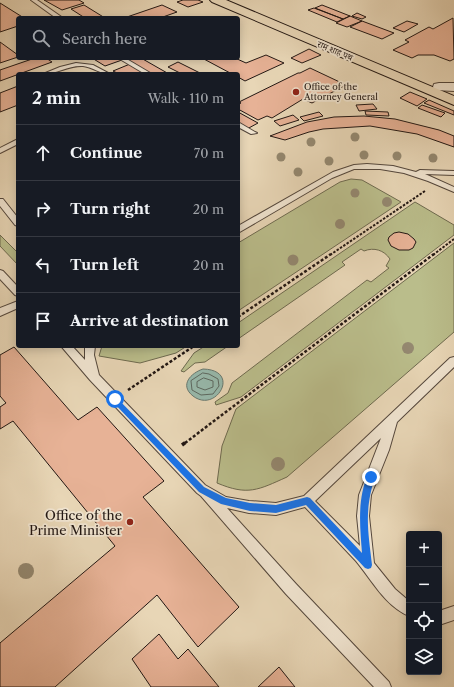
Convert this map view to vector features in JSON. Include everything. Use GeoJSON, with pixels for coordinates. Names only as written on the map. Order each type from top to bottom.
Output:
{"type":"FeatureCollection","features":[{"type":"Feature","properties":{"kind":"main road","name":"राम शाह पथ"},"geometry":{"type":"LineString","coordinates":[[216,0],[454,102]]}},
{"type":"Feature","properties":{"kind":"main road","name":"राम शाह पथ"},"geometry":{"type":"LineString","coordinates":[[235,0],[454,94]]}},
{"type":"Feature","properties":{"kind":"street"},"geometry":{"type":"LineString","coordinates":[[439,87],[454,87]]}},
{"type":"Feature","properties":{"kind":"lane"},"geometry":{"type":"LineString","coordinates":[[34,0],[57,16]]}},
{"type":"Feature","properties":{"kind":"lane"},"geometry":{"type":"LineString","coordinates":[[124,60],[146,72]]}},
{"type":"Feature","properties":{"kind":"lane"},"geometry":{"type":"LineString","coordinates":[[52,72],[82,64],[96,67],[104,72]]}},
{"type":"Feature","properties":{"kind":"lane"},"geometry":{"type":"LineString","coordinates":[[240,125],[253,133]]}},
{"type":"Feature","properties":{"kind":"lane"},"geometry":{"type":"LineString","coordinates":[[0,151],[16,142]]}},
{"type":"Feature","properties":{"kind":"lane"},"geometry":{"type":"LineString","coordinates":[[240,229],[343,170],[353,167],[381,167],[406,171],[454,173]]}},
{"type":"Feature","properties":{"kind":"lane"},"geometry":{"type":"LineString","coordinates":[[406,171],[439,182],[454,190]]}},
{"type":"Feature","properties":{"kind":"lane"},"geometry":{"type":"LineString","coordinates":[[0,201],[16,221]]}},
{"type":"Feature","properties":{"kind":"lane"},"geometry":{"type":"LineString","coordinates":[[0,273],[16,291]]}},
{"type":"Feature","properties":{"kind":"lane"},"geometry":{"type":"LineString","coordinates":[[0,312],[16,305]]}},
{"type":"Feature","properties":{"kind":"lane"},"geometry":{"type":"LineString","coordinates":[[68,348],[201,489],[291,589],[384,687]]}},
{"type":"Feature","properties":{"kind":"lane"},"geometry":{"type":"LineString","coordinates":[[90,348],[89,355],[94,376]]}},
{"type":"Feature","properties":{"kind":"lane"},"geometry":{"type":"LineString","coordinates":[[201,489],[224,502],[250,507],[276,509],[307,501],[393,417],[454,361]]}},
{"type":"Feature","properties":{"kind":"lane"},"geometry":{"type":"LineString","coordinates":[[368,565],[363,516],[365,495],[383,450],[393,417]]}},
{"type":"Feature","properties":{"kind":"lane"},"geometry":{"type":"LineString","coordinates":[[307,501],[368,565],[383,587],[397,602],[406,607]]}},
{"type":"Feature","properties":{"kind":"lane"},"geometry":{"type":"LineString","coordinates":[[442,617],[454,613]]}},
{"type":"Feature","properties":{"kind":"path"},"geometry":{"type":"LineString","coordinates":[[240,315],[439,182]]}},
{"type":"Feature","properties":{"kind":"path"},"geometry":{"type":"LineString","coordinates":[[169,455],[454,239]]}},
{"type":"Feature","properties":{"kind":"path"},"geometry":{"type":"LineString","coordinates":[[115,399],[191,348]]}},
{"type":"Feature","properties":{"kind":"green space"},"geometry":{"type":"Polygon","coordinates":[[[351,179],[362,180],[401,202],[240,310],[240,242],[340,182],[351,179]]]}},
{"type":"Feature","properties":{"kind":"green space"},"geometry":{"type":"Polygon","coordinates":[[[415,202],[454,225],[454,235],[241,397],[216,405],[215,402],[228,393],[232,383],[367,280],[371,282],[389,268],[386,266],[390,259],[382,251],[371,249],[364,251],[361,249],[342,262],[345,265],[240,338],[240,322],[415,202]]]}},
{"type":"Feature","properties":{"kind":"green space"},"geometry":{"type":"Polygon","coordinates":[[[0,235],[16,251],[16,263],[0,246],[0,235]]]}},
{"type":"Feature","properties":{"kind":"green space"},"geometry":{"type":"Polygon","coordinates":[[[454,243],[454,332],[287,477],[253,490],[237,489],[217,483],[222,446],[236,409],[454,243]]]}},
{"type":"Feature","properties":{"kind":"green space"},"geometry":{"type":"Polygon","coordinates":[[[101,348],[184,348],[176,353],[140,363],[99,356],[101,348]]]}},
{"type":"Feature","properties":{"kind":"green space"},"geometry":{"type":"Polygon","coordinates":[[[202,348],[225,348],[205,362],[195,363],[184,372],[181,371],[194,353],[202,348]]]}},
{"type":"Feature","properties":{"kind":"water"},"geometry":{"type":"Polygon","coordinates":[[[203,369],[215,371],[221,376],[223,383],[217,396],[210,400],[202,400],[193,396],[187,388],[188,380],[191,376],[203,369]]]}},
{"type":"Feature","properties":{"kind":"building"},"geometry":{"type":"Polygon","coordinates":[[[44,0],[79,0],[84,3],[62,10],[44,0]]]}},
{"type":"Feature","properties":{"kind":"building"},"geometry":{"type":"Polygon","coordinates":[[[183,0],[198,0],[203,2],[188,7],[177,2],[183,0]]]}},
{"type":"Feature","properties":{"kind":"building"},"geometry":{"type":"Polygon","coordinates":[[[0,3],[21,16],[16,16],[16,27],[0,32],[0,3]]]}},
{"type":"Feature","properties":{"kind":"building"},"geometry":{"type":"Polygon","coordinates":[[[84,5],[102,16],[82,16],[71,9],[84,5]]]}},
{"type":"Feature","properties":{"kind":"building"},"geometry":{"type":"Polygon","coordinates":[[[162,5],[177,12],[166,16],[130,16],[162,5]]]}},
{"type":"Feature","properties":{"kind":"building"},"geometry":{"type":"Polygon","coordinates":[[[322,5],[350,16],[343,19],[315,8],[322,5]]]}},
{"type":"Feature","properties":{"kind":"building"},"geometry":{"type":"Polygon","coordinates":[[[314,8],[343,19],[337,22],[308,10],[314,8]]]}},
{"type":"Feature","properties":{"kind":"building"},"geometry":{"type":"Polygon","coordinates":[[[357,13],[366,17],[362,19],[352,16],[357,13]]]}},
{"type":"Feature","properties":{"kind":"building"},"geometry":{"type":"Polygon","coordinates":[[[350,16],[362,21],[347,27],[336,23],[350,16]]]}},
{"type":"Feature","properties":{"kind":"building"},"geometry":{"type":"Polygon","coordinates":[[[453,18],[454,59],[450,61],[434,55],[418,55],[412,58],[393,50],[409,42],[405,40],[429,27],[433,29],[453,18]]]}},
{"type":"Feature","properties":{"kind":"building"},"geometry":{"type":"Polygon","coordinates":[[[362,21],[394,33],[382,39],[350,27],[362,21]]]}},
{"type":"Feature","properties":{"kind":"building"},"geometry":{"type":"Polygon","coordinates":[[[407,21],[418,24],[404,32],[393,28],[407,21]]]}},
{"type":"Feature","properties":{"kind":"building"},"geometry":{"type":"Polygon","coordinates":[[[0,42],[16,54],[16,58],[0,63],[0,42]]]}},
{"type":"Feature","properties":{"kind":"building"},"geometry":{"type":"Polygon","coordinates":[[[309,49],[321,55],[302,63],[291,58],[309,49]]]}},
{"type":"Feature","properties":{"kind":"building"},"geometry":{"type":"Polygon","coordinates":[[[266,55],[284,63],[245,81],[240,78],[240,72],[228,72],[206,60],[239,60],[246,63],[266,55]]]}},
{"type":"Feature","properties":{"kind":"building"},"geometry":{"type":"Polygon","coordinates":[[[29,60],[49,60],[52,62],[25,72],[16,72],[16,75],[0,81],[0,70],[29,60]]]}},
{"type":"Feature","properties":{"kind":"building"},"geometry":{"type":"Polygon","coordinates":[[[95,60],[122,60],[105,66],[95,60]]]}},
{"type":"Feature","properties":{"kind":"building"},"geometry":{"type":"Polygon","coordinates":[[[126,60],[144,60],[166,72],[148,72],[126,60]]]}},
{"type":"Feature","properties":{"kind":"building"},"geometry":{"type":"Polygon","coordinates":[[[178,62],[198,72],[178,72],[168,67],[178,62]]]}},
{"type":"Feature","properties":{"kind":"building"},"geometry":{"type":"Polygon","coordinates":[[[130,64],[144,72],[115,72],[113,71],[130,64]]]}},
{"type":"Feature","properties":{"kind":"building","name":"Office of the Attorney General"},"geometry":{"type":"Polygon","coordinates":[[[310,68],[346,85],[312,103],[303,99],[272,118],[267,116],[258,120],[240,110],[240,102],[310,68]]]}},
{"type":"Feature","properties":{"kind":"building"},"geometry":{"type":"Polygon","coordinates":[[[16,87],[16,106],[0,112],[0,93],[16,87]]]}},
{"type":"Feature","properties":{"kind":"building"},"geometry":{"type":"Polygon","coordinates":[[[410,92],[427,99],[417,106],[400,98],[410,92]]]}},
{"type":"Feature","properties":{"kind":"building"},"geometry":{"type":"Polygon","coordinates":[[[429,100],[454,111],[454,115],[424,103],[429,100]]]}},
{"type":"Feature","properties":{"kind":"building"},"geometry":{"type":"Polygon","coordinates":[[[373,104],[377,109],[359,111],[356,105],[373,104]]]}},
{"type":"Feature","properties":{"kind":"building"},"geometry":{"type":"Polygon","coordinates":[[[422,105],[445,113],[441,117],[418,108],[422,105]]]}},
{"type":"Feature","properties":{"kind":"building"},"geometry":{"type":"Polygon","coordinates":[[[365,111],[388,112],[389,116],[366,115],[365,111]]]}},
{"type":"Feature","properties":{"kind":"building"},"geometry":{"type":"Polygon","coordinates":[[[319,112],[323,116],[304,121],[300,117],[319,112]]]}},
{"type":"Feature","properties":{"kind":"building"},"geometry":{"type":"Polygon","coordinates":[[[240,113],[258,123],[247,129],[240,124],[240,113]]]}},
{"type":"Feature","properties":{"kind":"building"},"geometry":{"type":"Polygon","coordinates":[[[293,115],[299,120],[280,126],[274,121],[293,115]]]}},
{"type":"Feature","properties":{"kind":"building"},"geometry":{"type":"Polygon","coordinates":[[[364,116],[395,119],[439,130],[454,136],[454,147],[417,134],[370,126],[323,129],[285,140],[270,136],[307,122],[334,117],[364,116]]]}},
{"type":"Feature","properties":{"kind":"building"},"geometry":{"type":"Polygon","coordinates":[[[399,232],[408,234],[414,239],[416,242],[413,248],[409,250],[399,250],[391,246],[388,240],[389,237],[394,233],[399,232]]]}},
{"type":"Feature","properties":{"kind":"building","name":"Office of the Prime Minister"},"geometry":{"type":"Polygon","coordinates":[[[14,347],[78,420],[97,407],[164,481],[143,497],[239,607],[198,647],[157,595],[55,687],[0,687],[0,643],[115,546],[13,421],[0,429],[0,407],[6,403],[0,396],[0,355],[14,347]]]}},
{"type":"Feature","properties":{"kind":"building"},"geometry":{"type":"Polygon","coordinates":[[[159,634],[178,659],[188,649],[219,687],[151,687],[132,659],[159,634]]]}},
{"type":"Feature","properties":{"kind":"building"},"geometry":{"type":"Polygon","coordinates":[[[279,667],[295,687],[258,687],[279,667]]]}},
{"type":"Feature","properties":{"kind":"place","name":"Office of the Attorney General"},"geometry":{"type":"Point","coordinates":[296,92]}},
{"type":"Feature","properties":{"kind":"place","name":"Office of the Prime Minister"},"geometry":{"type":"Point","coordinates":[130,522]}},
{"type":"Feature","properties":{"kind":"route"},"geometry":{"type":"LineString","coordinates":[[115,399],[201,489],[224,502],[250,507],[276,509],[307,501],[368,565],[363,516],[365,495],[371,477]]}}]}
